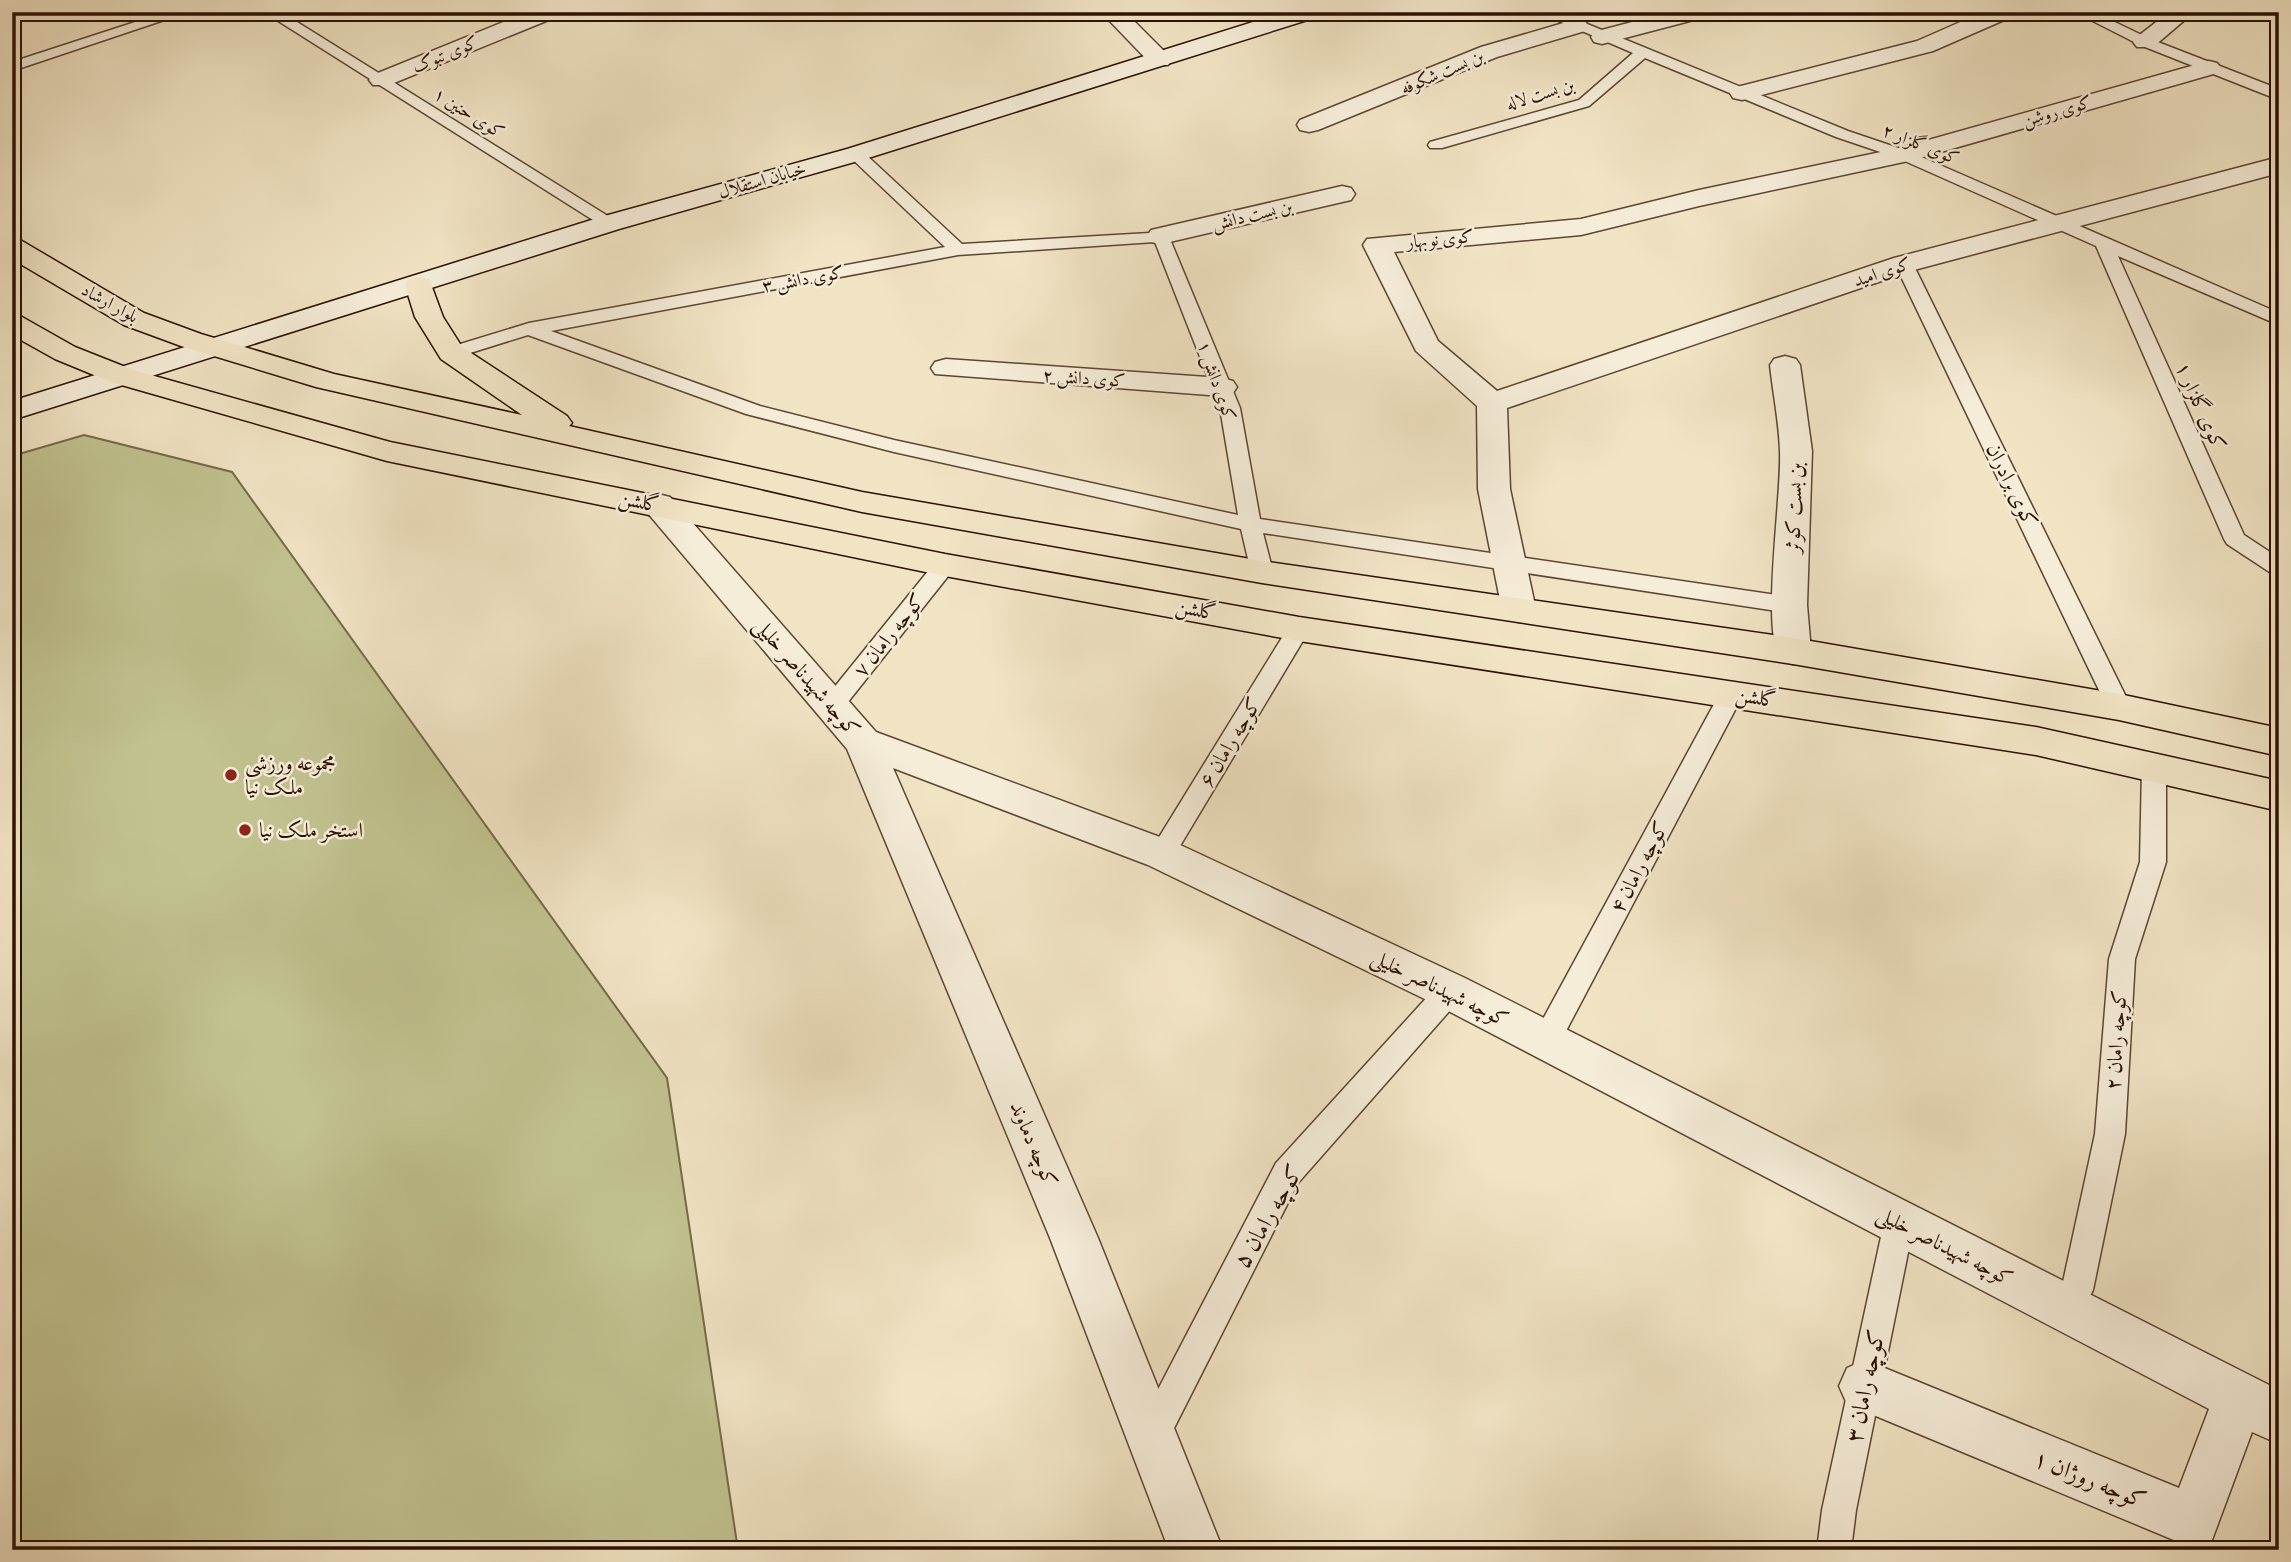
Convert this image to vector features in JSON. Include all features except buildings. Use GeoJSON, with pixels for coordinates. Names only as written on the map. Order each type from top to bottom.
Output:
{"type":"FeatureCollection","features":[{"type":"Feature","properties":{"kind":"main road","name":"بلوار ارشاد"},"geometry":{"type":"LineString","coordinates":[[12,247],[134,319],[214,347]]}},
{"type":"Feature","properties":{"kind":"main road"},"geometry":{"type":"LineString","coordinates":[[419,285],[429,317],[451,353],[521,402],[585,440]]}},
{"type":"Feature","properties":{"kind":"main road"},"geometry":{"type":"LineString","coordinates":[[12,323],[65,353],[122,376]]}},
{"type":"Feature","properties":{"kind":"main road"},"geometry":{"type":"LineString","coordinates":[[214,347],[327,381],[862,502],[1262,572],[1793,651],[2119,707],[2279,742]]}},
{"type":"Feature","properties":{"kind":"main road","name":"گلشن"},"geometry":{"type":"LineString","coordinates":[[122,376],[387,451],[658,504],[945,565],[1299,629],[2036,741],[2279,796]]}},
{"type":"Feature","properties":{"kind":"street","name":"کوی تبوک"},"geometry":{"type":"LineString","coordinates":[[381,80],[548,12]]}},
{"type":"Feature","properties":{"kind":"street"},"geometry":{"type":"LineString","coordinates":[[1112,12],[1160,60]]}},
{"type":"Feature","properties":{"kind":"street","name":"خیابان استقلال"},"geometry":{"type":"LineString","coordinates":[[12,411],[610,223],[856,154],[1309,12]]}},
{"type":"Feature","properties":{"kind":"street"},"geometry":{"type":"LineString","coordinates":[[1602,37],[1697,12]]}},
{"type":"Feature","properties":{"kind":"street"},"geometry":{"type":"LineString","coordinates":[[1742,93],[1925,46],[2003,12]]}},
{"type":"Feature","properties":{"kind":"street"},"geometry":{"type":"LineString","coordinates":[[2145,43],[2183,12]]}},
{"type":"Feature","properties":{"kind":"street","name":"بن بست شکوفه"},"geometry":{"type":"LineString","coordinates":[[1309,125],[1489,52],[1577,26]]}},
{"type":"Feature","properties":{"kind":"street","name":"کوی روشن"},"geometry":{"type":"LineString","coordinates":[[1905,155],[2209,68]]}},
{"type":"Feature","properties":{"kind":"street","name":"کوی نوبهار"},"geometry":{"type":"LineString","coordinates":[[1492,403],[1426,345],[1377,245],[1581,227],[1699,198],[1905,155]]}},
{"type":"Feature","properties":{"kind":"street","name":"کوی امید"},"geometry":{"type":"LineString","coordinates":[[1492,403],[1904,264],[2279,165]]}},
{"type":"Feature","properties":{"kind":"street","name":"بن بست دانش"},"geometry":{"type":"LineString","coordinates":[[1161,236],[1342,194]]}},
{"type":"Feature","properties":{"kind":"street","name":"بن بست کوثر"},"geometry":{"type":"LineString","coordinates":[[1785,365],[1796,451],[1790,606],[1793,651]]}},
{"type":"Feature","properties":{"kind":"street","name":"کوی دانش ۲"},"geometry":{"type":"LineString","coordinates":[[946,368],[1222,387]]}},
{"type":"Feature","properties":{"kind":"street"},"geometry":{"type":"LineString","coordinates":[[1492,403],[1494,489],[1519,610]]}},
{"type":"Feature","properties":{"kind":"street","name":"کوچه شهیدناصر خلیلی"},"geometry":{"type":"LineString","coordinates":[[658,504],[863,742],[1162,854],[1450,991],[2259,1408]]}},
{"type":"Feature","properties":{"kind":"street","name":"کوچه دماوند"},"geometry":{"type":"LineString","coordinates":[[863,742],[1074,1238],[1196,1550]]}},
{"type":"Feature","properties":{"kind":"street","name":"کوچه روژان ۱"},"geometry":{"type":"LineString","coordinates":[[1865,1386],[2193,1521],[2259,1408]]}},
{"type":"Feature","properties":{"kind":"lane"},"geometry":{"type":"LineString","coordinates":[[12,67],[181,12]]}},
{"type":"Feature","properties":{"kind":"lane","name":"کوی حنین ۱"},"geometry":{"type":"LineString","coordinates":[[271,12],[610,223]]}},
{"type":"Feature","properties":{"kind":"lane","name":"کوی گلزار ۲"},"geometry":{"type":"LineString","coordinates":[[1545,12],[1742,93],[1905,155],[2279,320]]}},
{"type":"Feature","properties":{"kind":"lane"},"geometry":{"type":"LineString","coordinates":[[2082,12],[2145,43],[2279,95]]}},
{"type":"Feature","properties":{"kind":"lane","name":"بن بست لاله"},"geometry":{"type":"LineString","coordinates":[[1436,145],[1584,103],[1642,53]]}},
{"type":"Feature","properties":{"kind":"lane"},"geometry":{"type":"LineString","coordinates":[[856,154],[958,250]]}},
{"type":"Feature","properties":{"kind":"lane","name":"کوی دانش ۳"},"geometry":{"type":"LineString","coordinates":[[451,353],[529,329],[958,250],[1161,236]]}},
{"type":"Feature","properties":{"kind":"lane","name":"کوی دانش ۱"},"geometry":{"type":"LineString","coordinates":[[1161,236],[1230,408],[1250,524],[1262,572]]}},
{"type":"Feature","properties":{"kind":"lane","name":"کوی گلزار ۱"},"geometry":{"type":"LineString","coordinates":[[2104,244],[2235,539],[2279,568]]}},
{"type":"Feature","properties":{"kind":"lane","name":"کوی برادران"},"geometry":{"type":"LineString","coordinates":[[1904,264],[2119,707]]}},
{"type":"Feature","properties":{"kind":"lane"},"geometry":{"type":"LineString","coordinates":[[529,329],[753,410],[894,446],[1250,524],[1508,561],[1790,606]]}},
{"type":"Feature","properties":{"kind":"lane","name":"کوچه رامان ۷"},"geometry":{"type":"LineString","coordinates":[[832,706],[945,565]]}},
{"type":"Feature","properties":{"kind":"lane","name":"کوچه رامان ۶"},"geometry":{"type":"LineString","coordinates":[[1162,854],[1299,629]]}},
{"type":"Feature","properties":{"kind":"lane","name":"کوچه رامان ۴"},"geometry":{"type":"LineString","coordinates":[[1546,1041],[1732,693]]}},
{"type":"Feature","properties":{"kind":"lane","name":"کوچه رامان ۲"},"geometry":{"type":"LineString","coordinates":[[2060,1306],[2077,1290],[2110,1134],[2122,959],[2152,862],[2154,768]]}},
{"type":"Feature","properties":{"kind":"lane","name":"کوچه رامان ۵"},"geometry":{"type":"LineString","coordinates":[[1152,1436],[1287,1173],[1450,991]]}},
{"type":"Feature","properties":{"kind":"lane","name":"کوچه رامان ۳"},"geometry":{"type":"LineString","coordinates":[[1835,1550],[1839,1510],[1899,1223]]}},
{"type":"Feature","properties":{"kind":"green space","name":"مجموعه ورزشی ملک نیا"},"geometry":{"type":"Polygon","coordinates":[[[84,435],[232,472],[667,1078],[738,1550],[12,1550],[12,456],[84,435]]]}},
{"type":"Feature","properties":{"kind":"place","name":"مجموعه ورزشی ملک نیا"},"geometry":{"type":"Point","coordinates":[231,775]}},
{"type":"Feature","properties":{"kind":"place","name":"استخر ملک نیا"},"geometry":{"type":"Point","coordinates":[245,830]}}]}
